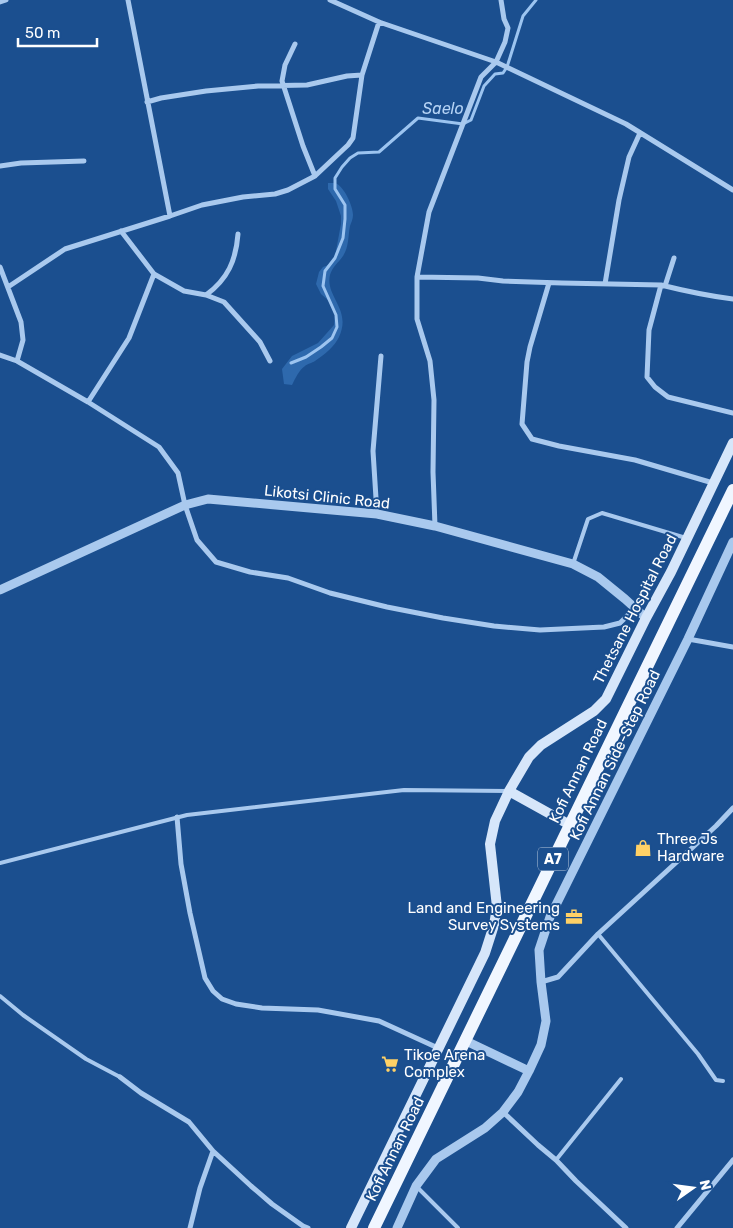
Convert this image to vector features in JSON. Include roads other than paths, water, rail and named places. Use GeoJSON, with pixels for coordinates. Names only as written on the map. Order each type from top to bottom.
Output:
{"type":"FeatureCollection","features":[{"type":"Feature","properties":{"kind":"main road","name":"Thetsane Hospital Road"},"geometry":{"type":"LineString","coordinates":[[351,1228],[484,953],[494,925],[497,907],[490,844],[495,821],[509,791],[530,757],[541,745],[594,711],[606,699],[671,572],[733,443]]}},
{"type":"Feature","properties":{"kind":"main road","name":"Kofi Annan Road"},"geometry":{"type":"LineString","coordinates":[[374,1228],[733,490]]}},
{"type":"Feature","properties":{"kind":"main road"},"geometry":{"type":"LineString","coordinates":[[509,791],[570,825]]}},
{"type":"Feature","properties":{"kind":"street"},"geometry":{"type":"LineString","coordinates":[[0,2],[6,0]]}},
{"type":"Feature","properties":{"kind":"street"},"geometry":{"type":"LineString","coordinates":[[128,0],[170,216]]}},
{"type":"Feature","properties":{"kind":"street"},"geometry":{"type":"LineString","coordinates":[[330,0],[339,2],[379,22],[496,62],[626,124],[733,190]]}},
{"type":"Feature","properties":{"kind":"street"},"geometry":{"type":"LineString","coordinates":[[436,526],[433,472],[433,390],[430,361],[417,319],[416,277],[429,212],[481,77],[496,62],[505,42],[508,28],[504,19],[501,0]]}},
{"type":"Feature","properties":{"kind":"street"},"geometry":{"type":"LineString","coordinates":[[8,287],[65,248],[202,205],[243,197],[275,194],[288,190],[315,176],[353,138],[362,76],[379,22]]}},
{"type":"Feature","properties":{"kind":"street"},"geometry":{"type":"LineString","coordinates":[[295,44],[285,65],[282,81],[315,176]]}},
{"type":"Feature","properties":{"kind":"street"},"geometry":{"type":"LineString","coordinates":[[147,102],[206,91],[258,86],[307,85],[347,76],[362,76]]}},
{"type":"Feature","properties":{"kind":"street"},"geometry":{"type":"LineString","coordinates":[[605,284],[620,200],[630,157],[640,133]]}},
{"type":"Feature","properties":{"kind":"street"},"geometry":{"type":"LineString","coordinates":[[0,166],[22,163],[84,161]]}},
{"type":"Feature","properties":{"kind":"street"},"geometry":{"type":"LineString","coordinates":[[121,231],[154,274],[184,292],[206,295],[224,302],[260,342],[270,361]]}},
{"type":"Feature","properties":{"kind":"street"},"geometry":{"type":"LineString","coordinates":[[206,295],[216,288],[230,269],[237,249],[238,234]]}},
{"type":"Feature","properties":{"kind":"street"},"geometry":{"type":"LineString","coordinates":[[674,258],[663,285],[649,330],[647,377],[655,387],[668,397],[733,413]]}},
{"type":"Feature","properties":{"kind":"street"},"geometry":{"type":"LineString","coordinates":[[0,266],[21,322],[23,340],[17,361]]}},
{"type":"Feature","properties":{"kind":"street"},"geometry":{"type":"LineString","coordinates":[[88,402],[129,338],[154,274]]}},
{"type":"Feature","properties":{"kind":"street"},"geometry":{"type":"LineString","coordinates":[[416,277],[478,278],[549,283],[663,285],[678,290],[733,299]]}},
{"type":"Feature","properties":{"kind":"street"},"geometry":{"type":"LineString","coordinates":[[549,283],[527,362],[522,424],[532,439],[635,460],[714,483]]}},
{"type":"Feature","properties":{"kind":"street"},"geometry":{"type":"LineString","coordinates":[[0,355],[17,361],[160,447],[178,473],[185,505],[197,540],[216,562],[250,572],[288,578],[330,593],[387,607],[477,624],[540,630],[604,627],[620,623],[635,608]]}},
{"type":"Feature","properties":{"kind":"street"},"geometry":{"type":"LineString","coordinates":[[377,514],[373,451],[381,356]]}},
{"type":"Feature","properties":{"kind":"street","name":"Likotsi Clinic Road"},"geometry":{"type":"LineString","coordinates":[[0,590],[185,505],[208,499],[377,514],[436,526],[573,564],[598,578],[646,618]]}},
{"type":"Feature","properties":{"kind":"street","name":"Kofi Annan Side-Step Road"},"geometry":{"type":"LineString","coordinates":[[396,1228],[416,1186],[436,1159],[485,1128],[503,1112],[518,1092],[529,1071],[541,1045],[546,1021],[539,950],[550,917],[688,640],[733,542]]}},
{"type":"Feature","properties":{"kind":"street"},"geometry":{"type":"LineString","coordinates":[[688,640],[733,647]]}},
{"type":"Feature","properties":{"kind":"street"},"geometry":{"type":"LineString","coordinates":[[541,982],[558,977],[598,934],[716,826],[733,808]]}},
{"type":"Feature","properties":{"kind":"street"},"geometry":{"type":"LineString","coordinates":[[177,817],[181,864],[190,913],[205,978],[213,991],[222,998],[236,1004],[262,1008],[318,1010],[379,1021],[438,1048]]}},
{"type":"Feature","properties":{"kind":"street"},"geometry":{"type":"LineString","coordinates":[[466,1041],[529,1071]]}},
{"type":"Feature","properties":{"kind":"street"},"geometry":{"type":"LineString","coordinates":[[120,1077],[141,1093],[189,1122],[213,1151],[251,1186],[272,1204],[308,1228]]}},
{"type":"Feature","properties":{"kind":"street"},"geometry":{"type":"LineString","coordinates":[[503,1112],[626,1228]]}},
{"type":"Feature","properties":{"kind":"street"},"geometry":{"type":"LineString","coordinates":[[190,1228],[200,1188],[213,1151]]}},
{"type":"Feature","properties":{"kind":"street"},"geometry":{"type":"LineString","coordinates":[[677,1228],[733,1160]]}},
{"type":"Feature","properties":{"kind":"lane"},"geometry":{"type":"LineString","coordinates":[[573,564],[588,519],[602,513],[687,539]]}},
{"type":"Feature","properties":{"kind":"lane"},"geometry":{"type":"LineString","coordinates":[[0,863],[187,815],[404,790],[509,791]]}},
{"type":"Feature","properties":{"kind":"lane"},"geometry":{"type":"LineString","coordinates":[[598,934],[698,1054],[716,1080],[722,1081]]}},
{"type":"Feature","properties":{"kind":"lane"},"geometry":{"type":"LineString","coordinates":[[0,996],[23,1015],[86,1059],[120,1077]]}},
{"type":"Feature","properties":{"kind":"lane"},"geometry":{"type":"LineString","coordinates":[[556,1160],[621,1079]]}},
{"type":"Feature","properties":{"kind":"lane"},"geometry":{"type":"LineString","coordinates":[[416,1186],[458,1228]]}},
{"type":"Feature","properties":{"kind":"waterway","name":"Saelo"},"geometry":{"type":"LineString","coordinates":[[291,363],[306,357],[321,347],[332,338],[337,327],[336,315],[323,286],[325,271],[335,258],[343,238],[345,205],[335,189],[335,178],[342,167],[350,158],[358,153],[379,152],[418,118],[463,124],[471,120],[484,86],[495,74],[503,73],[507,67],[523,16],[536,0]]}},
{"type":"Feature","properties":{"kind":"place","name":"Three Js Hardware"},"geometry":{"type":"Point","coordinates":[643,848]}},
{"type":"Feature","properties":{"kind":"place","name":"Land and Engineering Survey Systems"},"geometry":{"type":"Point","coordinates":[574,917]}},
{"type":"Feature","properties":{"kind":"place","name":"Tikoe Arena Complex"},"geometry":{"type":"Point","coordinates":[390,1064]}}]}
